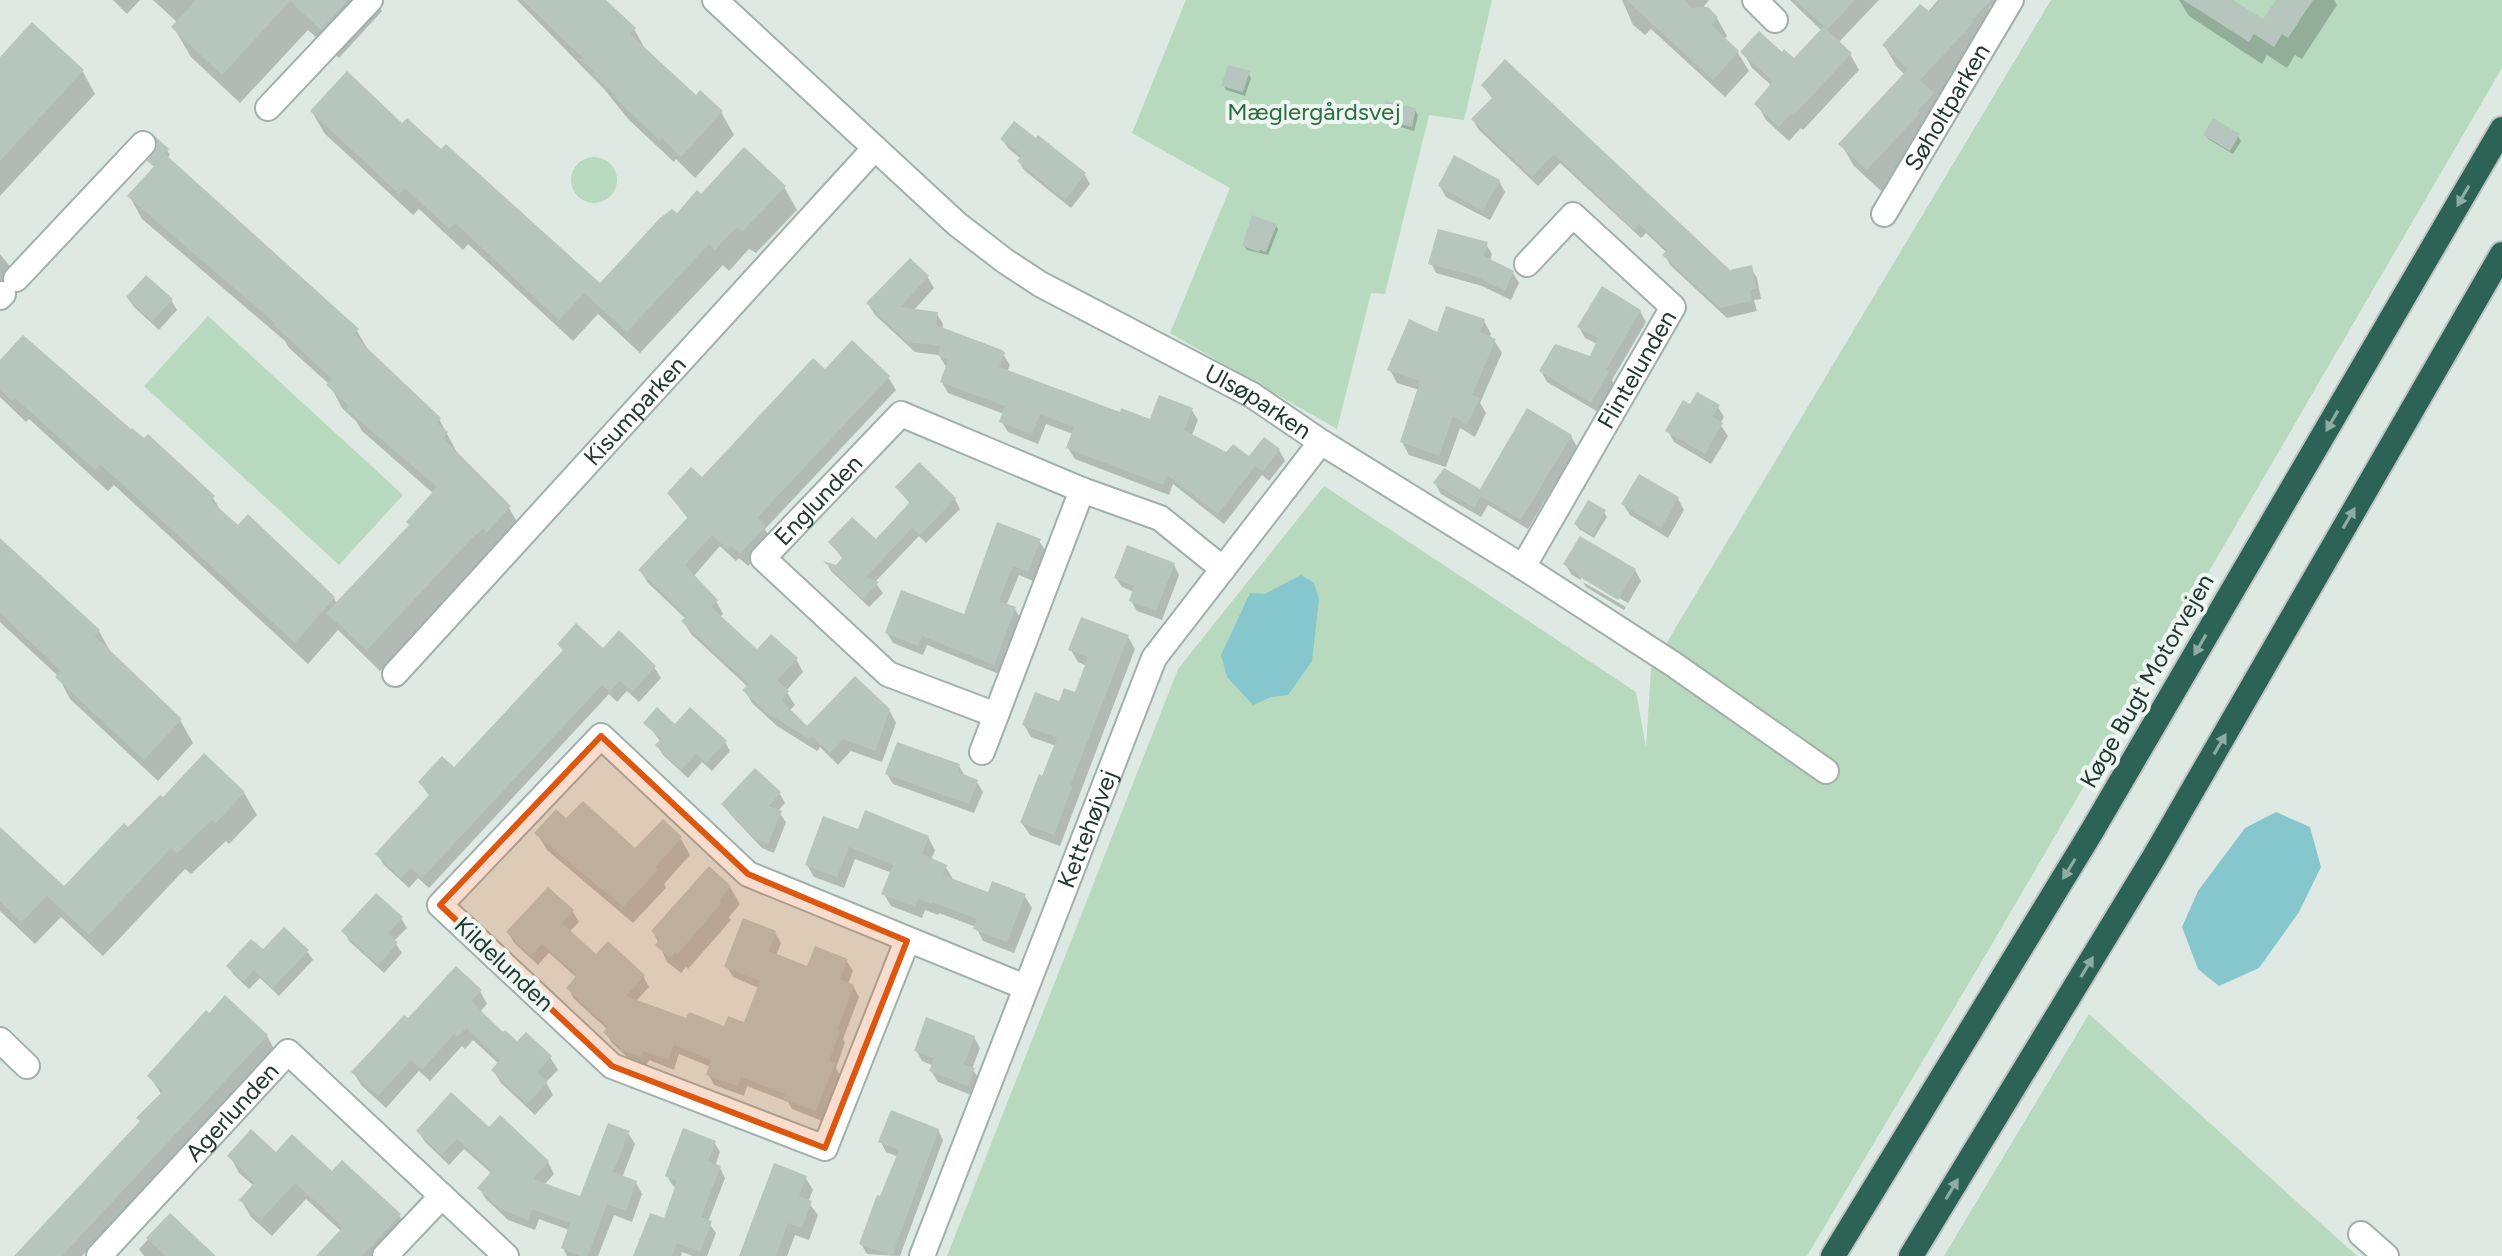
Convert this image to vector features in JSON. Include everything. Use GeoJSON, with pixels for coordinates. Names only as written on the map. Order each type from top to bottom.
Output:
{"type":"FeatureCollection","features":[{"type":"Feature","properties":{"kind":"highway","name":"Køge Bugt Motorvejen"},"geometry":{"type":"LineString","coordinates":[[1833,1256],[2092,831],[2502,129]]}},
{"type":"Feature","properties":{"kind":"highway"},"geometry":{"type":"LineString","coordinates":[[1911,1256],[2154,857],[2502,254]]}},
{"type":"Feature","properties":{"kind":"street"},"geometry":{"type":"LineString","coordinates":[[268,108],[370,0]]}},
{"type":"Feature","properties":{"kind":"street","name":"Ulsøparken"},"geometry":{"type":"LineString","coordinates":[[715,0],[957,224],[1040,284],[1252,395],[1321,442],[1673,664],[1826,771]]}},
{"type":"Feature","properties":{"kind":"street"},"geometry":{"type":"LineString","coordinates":[[1755,0],[1775,20]]}},
{"type":"Feature","properties":{"kind":"street","name":"Søholtparken"},"geometry":{"type":"LineString","coordinates":[[1884,214],[2011,0]]}},
{"type":"Feature","properties":{"kind":"street"},"geometry":{"type":"LineString","coordinates":[[6,290],[143,144]]}},
{"type":"Feature","properties":{"kind":"street","name":"Kisumparken"},"geometry":{"type":"LineString","coordinates":[[395,674],[875,148]]}},
{"type":"Feature","properties":{"kind":"street","name":"Flintelunden"},"geometry":{"type":"LineString","coordinates":[[1523,567],[1673,307],[1573,215],[1527,264]]}},
{"type":"Feature","properties":{"kind":"street","name":"Englunden"},"geometry":{"type":"LineString","coordinates":[[996,715],[888,674],[763,558],[901,414],[1082,490],[1160,518],[1223,569]]}},
{"type":"Feature","properties":{"kind":"street","name":"Kettehøjvej"},"geometry":{"type":"LineString","coordinates":[[922,1256],[1154,658],[1321,442]]}},
{"type":"Feature","properties":{"kind":"street"},"geometry":{"type":"LineString","coordinates":[[982,752],[1082,490]]}},
{"type":"Feature","properties":{"kind":"street","name":"Kildelunden"},"geometry":{"type":"LineString","coordinates":[[907,941],[825,1148],[612,1066],[440,905],[601,736],[748,874],[1025,987]]}},
{"type":"Feature","properties":{"kind":"street"},"geometry":{"type":"LineString","coordinates":[[0,1040],[27,1066]]}},
{"type":"Feature","properties":{"kind":"street","name":"Agerlunden"},"geometry":{"type":"LineString","coordinates":[[99,1256],[288,1052],[506,1256]]}},
{"type":"Feature","properties":{"kind":"street"},"geometry":{"type":"LineString","coordinates":[[385,1256],[442,1196]]}},
{"type":"Feature","properties":{"kind":"street"},"geometry":{"type":"LineString","coordinates":[[2361,1234],[2386,1256]]}},
{"type":"Feature","properties":{"kind":"highlighted area"},"geometry":{"type":"Polygon","coordinates":[[[601,736],[748,874],[907,941],[825,1148],[612,1066],[440,905],[601,736]]]}},
{"type":"Feature","properties":{"kind":"green space","name":"Mæglergårdsvej"},"geometry":{"type":"Polygon","coordinates":[[[1186,0],[1492,0],[1464,120],[1429,115],[1385,294],[1371,293],[1337,429],[1170,333],[1230,188],[1132,133],[1186,0]]]}},
{"type":"Feature","properties":{"kind":"green space"},"geometry":{"type":"Polygon","coordinates":[[[2051,0],[2502,0],[2502,68],[1807,1256],[947,1256],[1178,669],[1324,486],[1636,692],[1646,747],[1651,669],[2051,0]]]}},
{"type":"Feature","properties":{"kind":"green space"},"geometry":{"type":"Polygon","coordinates":[[[594,157],[610,164],[617,180],[610,196],[594,203],[578,196],[571,180],[578,164],[594,157]]]}},
{"type":"Feature","properties":{"kind":"green space"},"geometry":{"type":"Polygon","coordinates":[[[208,316],[403,495],[339,565],[144,386],[208,316]]]}},
{"type":"Feature","properties":{"kind":"green space"},"geometry":{"type":"Polygon","coordinates":[[[2089,1014],[2357,1256],[1944,1256],[2089,1014]]]}},
{"type":"Feature","properties":{"kind":"water"},"geometry":{"type":"Polygon","coordinates":[[[1301,575],[1314,583],[1319,599],[1312,661],[1288,695],[1271,697],[1253,705],[1227,677],[1221,655],[1250,593],[1265,594],[1301,575]]]}},
{"type":"Feature","properties":{"kind":"water"},"geometry":{"type":"Polygon","coordinates":[[[2276,812],[2310,827],[2321,867],[2299,912],[2259,968],[2219,986],[2198,969],[2182,927],[2198,891],[2245,828],[2276,812]]]}},
{"type":"Feature","properties":{"kind":"building"},"geometry":{"type":"Polygon","coordinates":[[[196,0],[348,0],[321,30],[290,1],[222,75],[171,27],[196,0]]]}},
{"type":"Feature","properties":{"kind":"building"},"geometry":{"type":"Polygon","coordinates":[[[522,0],[606,0],[636,28],[630,34],[696,95],[700,90],[723,111],[681,157],[614,97],[581,60],[583,58],[522,0]]]}},
{"type":"Feature","properties":{"kind":"building"},"geometry":{"type":"Polygon","coordinates":[[[1626,0],[1684,0],[1692,8],[1708,7],[1718,17],[1711,25],[1739,51],[1713,80],[1626,0]]]}},
{"type":"Feature","properties":{"kind":"building"},"geometry":{"type":"Polygon","coordinates":[[[1795,0],[1855,0],[1827,30],[1852,53],[1779,127],[1754,104],[1773,81],[1740,52],[1759,31],[1782,52],[1784,49],[1794,58],[1824,26],[1795,0]]]}},
{"type":"Feature","properties":{"kind":"building"},"geometry":{"type":"Polygon","coordinates":[[[1941,0],[1991,0],[1920,80],[1934,93],[1918,111],[1920,113],[1867,170],[1838,144],[1908,69],[1882,45],[1920,4],[1930,12],[1941,0]]]}},
{"type":"Feature","properties":{"kind":"building"},"geometry":{"type":"Polygon","coordinates":[[[2183,0],[2233,0],[2263,19],[2276,0],[2313,0],[2288,38],[2282,34],[2274,47],[2254,34],[2249,42],[2183,0]]]}},
{"type":"Feature","properties":{"kind":"building"},"geometry":{"type":"Polygon","coordinates":[[[32,22],[84,70],[0,161],[0,57],[32,22]]]}},
{"type":"Feature","properties":{"kind":"building"},"geometry":{"type":"Polygon","coordinates":[[[1505,59],[1730,270],[1752,265],[1756,289],[1750,290],[1752,301],[1720,308],[1662,255],[1667,250],[1639,224],[1634,230],[1554,154],[1532,177],[1471,119],[1493,97],[1481,85],[1505,59]]]}},
{"type":"Feature","properties":{"kind":"building"},"geometry":{"type":"Polygon","coordinates":[[[1228,65],[1250,71],[1243,92],[1221,86],[1228,65]]]}},
{"type":"Feature","properties":{"kind":"building"},"geometry":{"type":"Polygon","coordinates":[[[347,71],[402,123],[407,118],[441,149],[446,144],[600,283],[660,218],[672,209],[677,213],[697,190],[701,194],[744,147],[786,186],[743,231],[736,228],[715,250],[709,244],[627,332],[584,293],[559,320],[455,223],[449,229],[405,188],[399,194],[310,111],[347,71]]]}},
{"type":"Feature","properties":{"kind":"building"},"geometry":{"type":"Polygon","coordinates":[[[1385,101],[1416,108],[1412,127],[1382,119],[1385,101]]]}},
{"type":"Feature","properties":{"kind":"building"},"geometry":{"type":"Polygon","coordinates":[[[2213,118],[2240,134],[2230,151],[2203,135],[2213,118]]]}},
{"type":"Feature","properties":{"kind":"building"},"geometry":{"type":"Polygon","coordinates":[[[1014,121],[1036,138],[1038,135],[1086,173],[1065,200],[1017,161],[1022,155],[1000,139],[1014,121]]]}},
{"type":"Feature","properties":{"kind":"building"},"geometry":{"type":"Polygon","coordinates":[[[155,136],[169,149],[153,166],[147,161],[157,148],[155,136]]]}},
{"type":"Feature","properties":{"kind":"building"},"geometry":{"type":"Polygon","coordinates":[[[165,154],[359,329],[354,334],[364,345],[441,418],[437,423],[448,432],[443,438],[511,506],[487,532],[483,529],[470,540],[367,650],[326,613],[409,525],[406,522],[437,487],[346,409],[349,406],[326,385],[332,379],[275,323],[127,196],[165,154]]]}},
{"type":"Feature","properties":{"kind":"building"},"geometry":{"type":"Polygon","coordinates":[[[1454,155],[1500,180],[1483,211],[1438,186],[1454,155]]]}},
{"type":"Feature","properties":{"kind":"building"},"geometry":{"type":"Polygon","coordinates":[[[1252,215],[1277,224],[1266,252],[1242,246],[1252,215]]]}},
{"type":"Feature","properties":{"kind":"building"},"geometry":{"type":"Polygon","coordinates":[[[1438,229],[1488,242],[1484,256],[1514,271],[1505,291],[1475,276],[1428,264],[1438,229]]]}},
{"type":"Feature","properties":{"kind":"building"},"geometry":{"type":"Polygon","coordinates":[[[910,258],[929,276],[900,307],[938,312],[936,325],[1002,350],[1005,353],[999,367],[1120,412],[1121,408],[1150,419],[1159,395],[1193,408],[1184,430],[1226,452],[1233,444],[1249,456],[1264,437],[1280,449],[1263,471],[1255,466],[1218,514],[1167,475],[1163,485],[1066,448],[1074,427],[1040,414],[1032,434],[999,422],[1005,406],[940,382],[948,360],[938,356],[940,346],[907,342],[866,303],[910,258]]]}},
{"type":"Feature","properties":{"kind":"building"},"geometry":{"type":"Polygon","coordinates":[[[146,275],[173,299],[152,321],[126,297],[146,275]]]}},
{"type":"Feature","properties":{"kind":"building"},"geometry":{"type":"Polygon","coordinates":[[[1602,286],[1641,310],[1606,370],[1609,372],[1591,403],[1539,371],[1555,344],[1590,356],[1598,338],[1577,327],[1602,286]]]}},
{"type":"Feature","properties":{"kind":"building"},"geometry":{"type":"Polygon","coordinates":[[[1446,306],[1485,319],[1480,332],[1496,339],[1472,395],[1480,398],[1467,425],[1453,416],[1439,456],[1400,442],[1420,381],[1387,370],[1409,319],[1437,332],[1446,306]]]}},
{"type":"Feature","properties":{"kind":"building"},"geometry":{"type":"Polygon","coordinates":[[[23,335],[131,429],[144,438],[148,434],[215,496],[211,501],[238,525],[248,514],[335,597],[295,643],[100,464],[95,470],[15,398],[12,401],[0,390],[0,360],[23,335]]]}},
{"type":"Feature","properties":{"kind":"building"},"geometry":{"type":"Polygon","coordinates":[[[852,340],[890,376],[757,518],[766,526],[740,554],[731,546],[728,550],[712,535],[685,565],[718,600],[711,607],[757,649],[771,634],[798,658],[777,680],[789,691],[781,700],[807,726],[855,676],[890,709],[875,751],[843,739],[830,753],[812,736],[809,739],[767,713],[742,690],[749,684],[681,621],[687,616],[638,570],[688,517],[667,493],[691,467],[702,477],[813,358],[825,369],[852,340]]]}},
{"type":"Feature","properties":{"kind":"building"},"geometry":{"type":"Polygon","coordinates":[[[1697,392],[1720,405],[1712,417],[1723,423],[1705,454],[1665,431],[1683,400],[1690,404],[1697,392]]]}},
{"type":"Feature","properties":{"kind":"building"},"geometry":{"type":"Polygon","coordinates":[[[1527,408],[1572,435],[1521,520],[1481,496],[1474,508],[1433,483],[1444,468],[1480,489],[1527,408]]]}},
{"type":"Feature","properties":{"kind":"building"},"geometry":{"type":"Polygon","coordinates":[[[919,462],[956,498],[920,535],[912,528],[866,577],[879,582],[863,599],[823,561],[836,565],[843,557],[828,542],[852,517],[876,539],[910,502],[895,487],[919,462]]]}},
{"type":"Feature","properties":{"kind":"building"},"geometry":{"type":"Polygon","coordinates":[[[1639,474],[1679,497],[1661,528],[1621,504],[1639,474]]]}},
{"type":"Feature","properties":{"kind":"building"},"geometry":{"type":"Polygon","coordinates":[[[1588,500],[1606,510],[1592,535],[1574,524],[1588,500]]]}},
{"type":"Feature","properties":{"kind":"building"},"geometry":{"type":"Polygon","coordinates":[[[997,522],[1041,539],[1028,572],[1013,566],[999,601],[1016,607],[994,665],[922,636],[918,646],[885,633],[901,590],[964,614],[997,522]]]}},
{"type":"Feature","properties":{"kind":"building"},"geometry":{"type":"Polygon","coordinates":[[[1580,536],[1636,569],[1618,600],[1563,564],[1580,536]]]}},
{"type":"Feature","properties":{"kind":"building"},"geometry":{"type":"Polygon","coordinates":[[[0,538],[100,630],[95,636],[182,719],[144,760],[55,677],[61,671],[0,613],[0,538]]]}},
{"type":"Feature","properties":{"kind":"building"},"geometry":{"type":"Polygon","coordinates":[[[1127,545],[1175,563],[1156,611],[1129,601],[1134,586],[1114,578],[1127,545]]]}},
{"type":"Feature","properties":{"kind":"building"},"geometry":{"type":"Polygon","coordinates":[[[1081,617],[1129,635],[1054,835],[1020,823],[1057,738],[1022,725],[1035,692],[1059,701],[1064,688],[1075,692],[1088,657],[1068,650],[1081,617]]]}},
{"type":"Feature","properties":{"kind":"building"},"geometry":{"type":"Polygon","coordinates":[[[576,623],[603,648],[619,630],[656,666],[632,692],[620,681],[610,692],[602,685],[422,878],[411,868],[401,878],[375,854],[430,794],[418,782],[442,756],[454,767],[563,650],[557,644],[576,623]]]}},
{"type":"Feature","properties":{"kind":"building"},"geometry":{"type":"Polygon","coordinates":[[[657,707],[675,724],[690,707],[727,741],[706,763],[696,754],[681,770],[655,745],[661,739],[643,723],[657,707]]]}},
{"type":"Feature","properties":{"kind":"building"},"geometry":{"type":"Polygon","coordinates":[[[897,742],[960,764],[958,772],[978,780],[969,804],[885,774],[897,742]]]}},
{"type":"Feature","properties":{"kind":"building"},"geometry":{"type":"Polygon","coordinates":[[[204,753],[245,792],[216,823],[212,820],[177,853],[171,848],[89,935],[47,896],[21,923],[0,901],[0,827],[64,886],[124,823],[128,827],[160,795],[163,797],[204,753]]]}},
{"type":"Feature","properties":{"kind":"building"},"geometry":{"type":"Polygon","coordinates":[[[755,768],[781,792],[769,806],[782,811],[768,844],[755,839],[721,804],[755,768]]]}},
{"type":"Feature","properties":{"kind":"building"},"geometry":{"type":"Polygon","coordinates":[[[583,801],[635,848],[663,819],[682,837],[655,867],[658,870],[623,907],[534,833],[556,809],[566,818],[583,801]]]}},
{"type":"Feature","properties":{"kind":"building"},"geometry":{"type":"Polygon","coordinates":[[[865,810],[929,836],[922,854],[947,865],[943,875],[988,892],[992,881],[1026,894],[1007,942],[973,929],[977,919],[932,902],[918,899],[915,907],[881,894],[893,865],[849,847],[837,877],[805,865],[823,816],[858,829],[865,810]]]}},
{"type":"Feature","properties":{"kind":"building"},"geometry":{"type":"Polygon","coordinates":[[[709,866],[731,886],[720,900],[722,902],[678,954],[675,952],[670,958],[655,945],[660,939],[651,931],[709,866]]]}},
{"type":"Feature","properties":{"kind":"building"},"geometry":{"type":"Polygon","coordinates":[[[548,887],[574,910],[562,923],[596,954],[608,941],[645,975],[626,996],[686,1018],[689,1012],[724,1026],[728,1016],[744,1022],[760,981],[724,967],[743,918],[776,931],[769,951],[807,966],[815,946],[848,959],[840,979],[854,985],[829,1061],[835,1063],[816,1111],[783,1099],[785,1094],[741,1077],[738,1086],[706,1075],[711,1060],[674,1045],[668,1060],[643,1051],[641,1057],[622,1050],[603,1032],[608,1027],[566,988],[577,975],[542,944],[531,956],[506,932],[548,887]]]}},
{"type":"Feature","properties":{"kind":"building"},"geometry":{"type":"Polygon","coordinates":[[[376,893],[403,917],[388,933],[398,943],[378,965],[341,931],[376,893]]]}},
{"type":"Feature","properties":{"kind":"building"},"geometry":{"type":"Polygon","coordinates":[[[284,927],[309,950],[273,988],[254,970],[243,982],[226,966],[251,939],[263,949],[284,927]]]}},
{"type":"Feature","properties":{"kind":"building"},"geometry":{"type":"Polygon","coordinates":[[[456,966],[482,990],[471,1001],[503,1032],[505,1030],[517,1041],[526,1032],[552,1056],[537,1072],[548,1082],[527,1104],[491,1070],[500,1060],[466,1028],[457,1037],[454,1034],[422,1070],[411,1060],[378,1096],[351,1072],[404,1015],[408,1018],[456,966]]]}},
{"type":"Feature","properties":{"kind":"building"},"geometry":{"type":"Polygon","coordinates":[[[225,995],[268,1035],[62,1256],[14,1256],[140,1121],[136,1118],[163,1091],[147,1076],[206,1010],[209,1013],[225,995]]]}},
{"type":"Feature","properties":{"kind":"building"},"geometry":{"type":"Polygon","coordinates":[[[926,1017],[975,1036],[964,1064],[975,1068],[968,1086],[929,1071],[934,1058],[914,1051],[926,1017]]]}},
{"type":"Feature","properties":{"kind":"building"},"geometry":{"type":"Polygon","coordinates":[[[451,1092],[489,1127],[500,1115],[549,1161],[533,1179],[580,1196],[608,1123],[630,1131],[613,1172],[637,1181],[626,1211],[607,1204],[588,1256],[561,1248],[570,1223],[532,1209],[528,1220],[500,1209],[477,1188],[492,1171],[457,1139],[442,1155],[416,1131],[451,1092]]]}},
{"type":"Feature","properties":{"kind":"building"},"geometry":{"type":"Polygon","coordinates":[[[891,1110],[939,1129],[892,1256],[859,1244],[877,1195],[880,1196],[899,1150],[878,1142],[891,1110]]]}},
{"type":"Feature","properties":{"kind":"building"},"geometry":{"type":"Polygon","coordinates":[[[683,1128],[716,1141],[708,1161],[721,1166],[701,1217],[712,1221],[700,1252],[677,1243],[672,1256],[633,1256],[650,1213],[664,1218],[677,1181],[665,1176],[683,1128]]]}},
{"type":"Feature","properties":{"kind":"building"},"geometry":{"type":"Polygon","coordinates":[[[251,1129],[276,1152],[292,1134],[332,1171],[342,1160],[401,1214],[362,1256],[316,1256],[343,1227],[295,1183],[261,1220],[239,1200],[255,1182],[227,1156],[251,1129]]]}},
{"type":"Feature","properties":{"kind":"building"},"geometry":{"type":"Polygon","coordinates":[[[774,1163],[807,1176],[799,1196],[812,1201],[802,1228],[788,1223],[776,1256],[739,1256],[774,1163]]]}},
{"type":"Feature","properties":{"kind":"building"},"geometry":{"type":"Polygon","coordinates":[[[170,1213],[216,1256],[166,1256],[146,1238],[170,1213]]]}}]}
